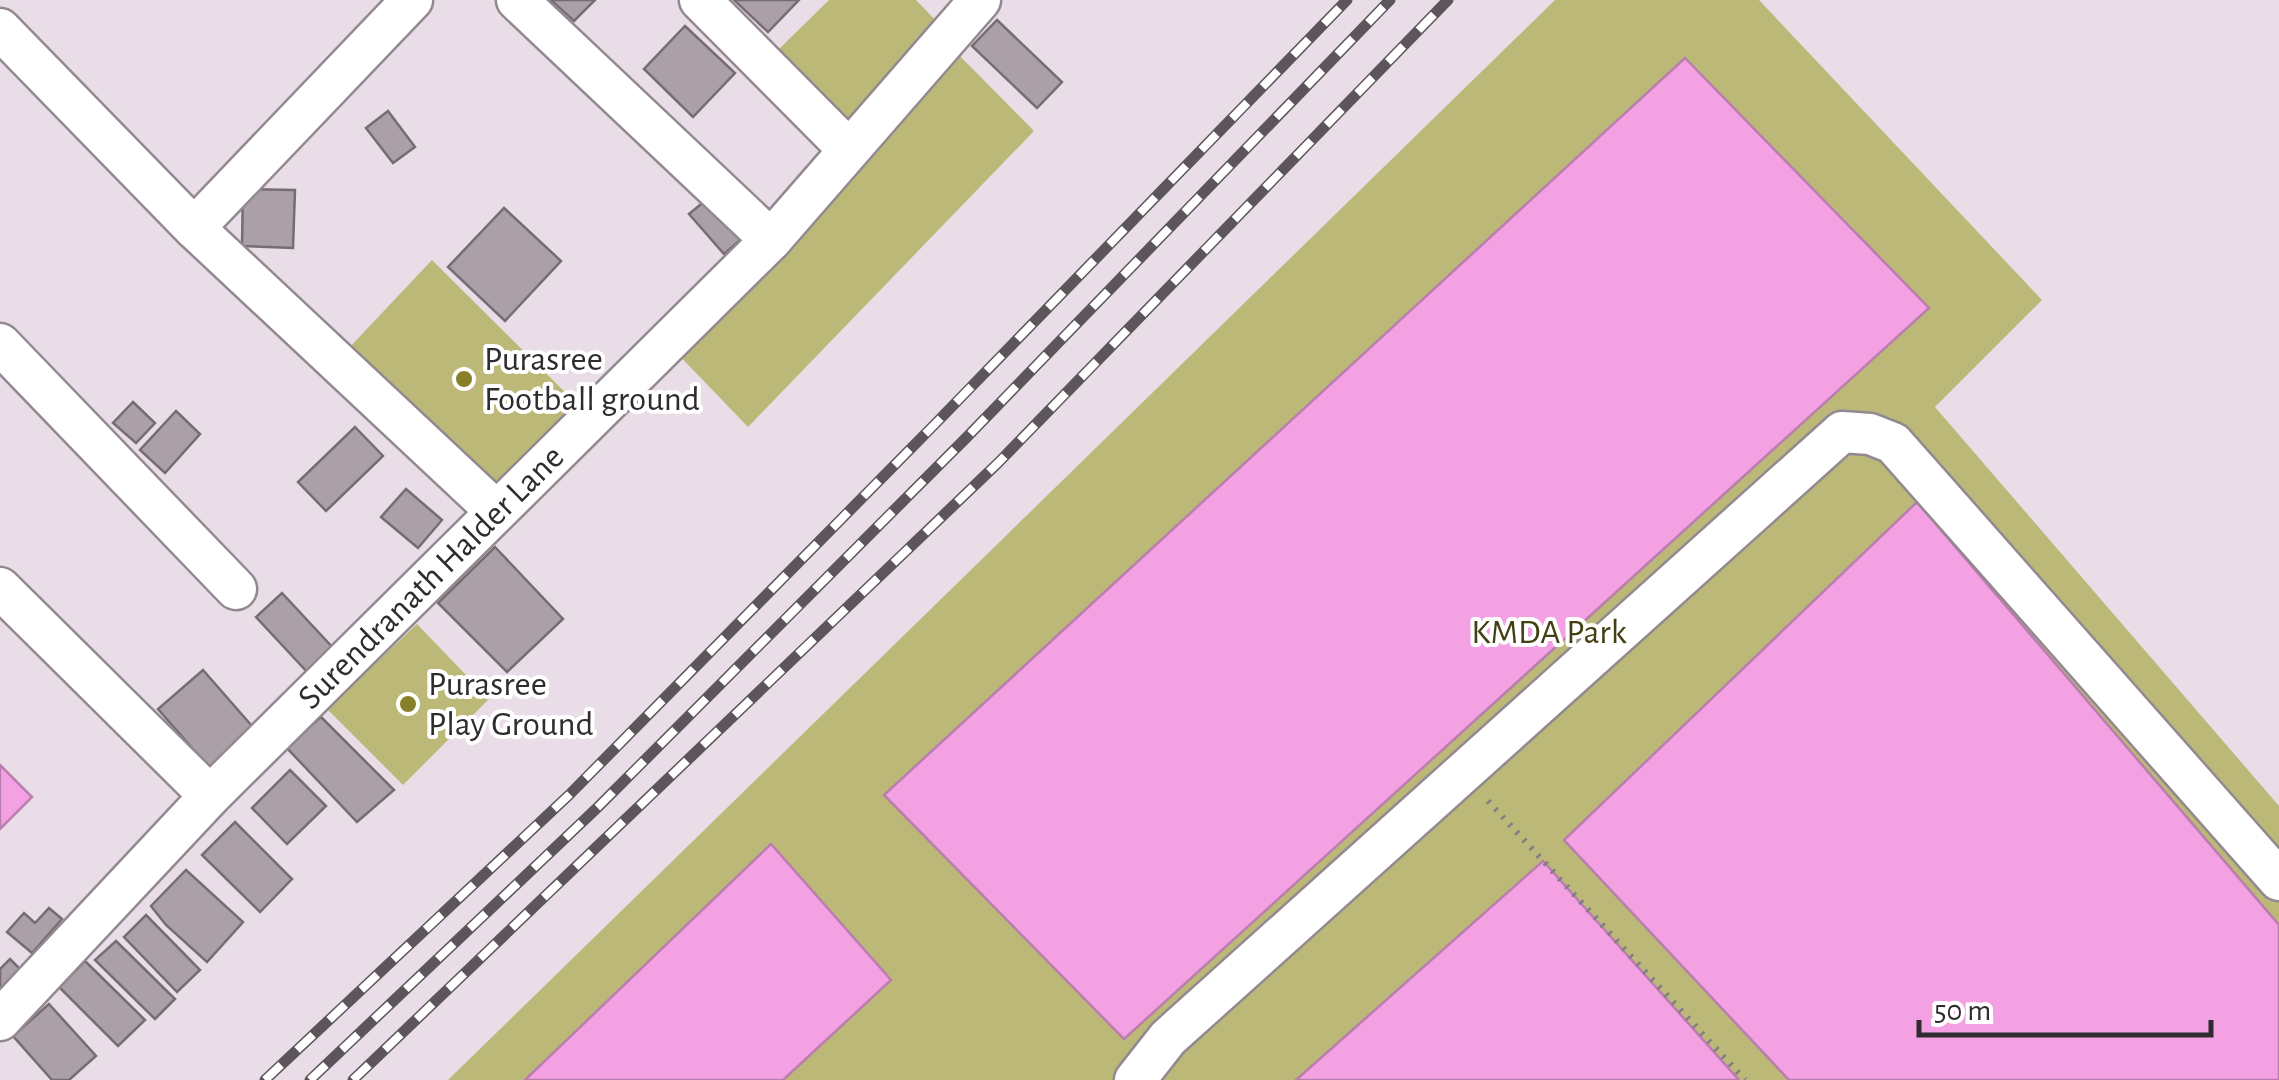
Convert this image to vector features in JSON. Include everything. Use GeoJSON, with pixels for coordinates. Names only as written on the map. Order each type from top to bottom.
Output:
{"type":"FeatureCollection","features":[{"type":"Feature","properties":{"kind":"street"},"geometry":{"type":"LineString","coordinates":[[194,228],[412,0]]}},
{"type":"Feature","properties":{"kind":"street"},"geometry":{"type":"LineString","coordinates":[[517,0],[771,240]]}},
{"type":"Feature","properties":{"kind":"street"},"geometry":{"type":"LineString","coordinates":[[700,0],[848,150]]}},
{"type":"Feature","properties":{"kind":"street","name":"Surendranath Halder Lane"},"geometry":{"type":"LineString","coordinates":[[0,1020],[210,796],[771,240],[980,0]]}},
{"type":"Feature","properties":{"kind":"street"},"geometry":{"type":"LineString","coordinates":[[0,29],[194,228],[495,510]]}},
{"type":"Feature","properties":{"kind":"street"},"geometry":{"type":"LineString","coordinates":[[0,344],[236,589]]}},
{"type":"Feature","properties":{"kind":"street"},"geometry":{"type":"LineString","coordinates":[[1135,1080],[1168,1038],[1842,432],[1870,434],[1893,443],[2279,880]]}},
{"type":"Feature","properties":{"kind":"street"},"geometry":{"type":"LineString","coordinates":[[0,588],[210,796]]}},
{"type":"Feature","properties":{"kind":"path"},"geometry":{"type":"LineString","coordinates":[[1463,773],[1744,1080]]}},
{"type":"Feature","properties":{"kind":"green space"},"geometry":{"type":"Polygon","coordinates":[[[829,0],[916,0],[942,27],[853,128],[777,51],[829,0]]]}},
{"type":"Feature","properties":{"kind":"green space","name":"KMDA Park"},"geometry":{"type":"Polygon","coordinates":[[[1555,0],[1759,0],[2042,300],[1935,407],[2279,806],[2279,1080],[448,1080],[1555,0]]]}},
{"type":"Feature","properties":{"kind":"green space"},"geometry":{"type":"Polygon","coordinates":[[[950,46],[1034,131],[748,427],[671,347],[950,46]]]}},
{"type":"Feature","properties":{"kind":"green space","name":"Purasree Football ground"},"geometry":{"type":"Polygon","coordinates":[[[432,260],[581,408],[495,495],[347,350],[432,260]]]}},
{"type":"Feature","properties":{"kind":"green space","name":"Purasree Play Ground"},"geometry":{"type":"Polygon","coordinates":[[[417,624],[489,699],[403,785],[327,709],[417,624]]]}},
{"type":"Feature","properties":{"kind":"shaded area"},"geometry":{"type":"Polygon","coordinates":[[[1685,58],[1929,308],[1124,1039],[884,795],[1685,58]]]}},
{"type":"Feature","properties":{"kind":"shaded area"},"geometry":{"type":"Polygon","coordinates":[[[1917,502],[2279,925],[2279,1080],[1789,1080],[1564,840],[1917,502]]]}},
{"type":"Feature","properties":{"kind":"shaded area"},"geometry":{"type":"Polygon","coordinates":[[[0,765],[32,797],[0,829],[0,765]]]}},
{"type":"Feature","properties":{"kind":"shaded area"},"geometry":{"type":"Polygon","coordinates":[[[771,844],[891,980],[783,1080],[525,1080],[771,844]]]}},
{"type":"Feature","properties":{"kind":"shaded area"},"geometry":{"type":"Polygon","coordinates":[[[1543,861],[1739,1080],[1296,1080],[1543,861]]]}},
{"type":"Feature","properties":{"kind":"building"},"geometry":{"type":"Polygon","coordinates":[[[551,0],[595,0],[574,21],[551,0]]]}},
{"type":"Feature","properties":{"kind":"building"},"geometry":{"type":"Polygon","coordinates":[[[734,0],[799,0],[768,32],[734,0]]]}},
{"type":"Feature","properties":{"kind":"building"},"geometry":{"type":"Polygon","coordinates":[[[997,20],[1062,82],[1037,108],[972,46],[997,20]]]}},
{"type":"Feature","properties":{"kind":"building"},"geometry":{"type":"Polygon","coordinates":[[[685,26],[735,73],[693,117],[644,69],[685,26]]]}},
{"type":"Feature","properties":{"kind":"building"},"geometry":{"type":"Polygon","coordinates":[[[388,111],[415,147],[393,163],[366,128],[388,111]]]}},
{"type":"Feature","properties":{"kind":"building"},"geometry":{"type":"Polygon","coordinates":[[[243,189],[295,190],[293,248],[242,246],[243,189]]]}},
{"type":"Feature","properties":{"kind":"building"},"geometry":{"type":"Polygon","coordinates":[[[711,196],[745,236],[724,254],[689,214],[711,196]]]}},
{"type":"Feature","properties":{"kind":"building"},"geometry":{"type":"Polygon","coordinates":[[[504,208],[561,261],[505,321],[448,267],[504,208]]]}},
{"type":"Feature","properties":{"kind":"building"},"geometry":{"type":"Polygon","coordinates":[[[133,402],[155,423],[136,443],[113,423],[133,402]]]}},
{"type":"Feature","properties":{"kind":"building"},"geometry":{"type":"Polygon","coordinates":[[[176,411],[200,434],[165,473],[140,450],[176,411]]]}},
{"type":"Feature","properties":{"kind":"building"},"geometry":{"type":"Polygon","coordinates":[[[355,427],[383,456],[326,511],[298,482],[355,427]]]}},
{"type":"Feature","properties":{"kind":"building"},"geometry":{"type":"Polygon","coordinates":[[[406,489],[442,520],[418,548],[381,517],[406,489]]]}},
{"type":"Feature","properties":{"kind":"building"},"geometry":{"type":"Polygon","coordinates":[[[495,547],[563,619],[507,672],[438,603],[495,547]]]}},
{"type":"Feature","properties":{"kind":"building"},"geometry":{"type":"Polygon","coordinates":[[[282,593],[334,649],[309,674],[256,617],[282,593]]]}},
{"type":"Feature","properties":{"kind":"building"},"geometry":{"type":"Polygon","coordinates":[[[203,670],[258,733],[213,772],[158,709],[203,670]]]}},
{"type":"Feature","properties":{"kind":"building"},"geometry":{"type":"Polygon","coordinates":[[[321,717],[394,790],[357,822],[286,747],[321,717]]]}},
{"type":"Feature","properties":{"kind":"building"},"geometry":{"type":"Polygon","coordinates":[[[290,770],[326,806],[287,844],[252,808],[290,770]]]}},
{"type":"Feature","properties":{"kind":"building"},"geometry":{"type":"Polygon","coordinates":[[[235,822],[292,879],[260,912],[202,855],[235,822]]]}},
{"type":"Feature","properties":{"kind":"building"},"geometry":{"type":"Polygon","coordinates":[[[186,870],[243,922],[207,962],[151,906],[186,870]]]}},
{"type":"Feature","properties":{"kind":"building"},"geometry":{"type":"Polygon","coordinates":[[[49,908],[62,919],[32,953],[7,932],[24,913],[35,923],[49,908]]]}},
{"type":"Feature","properties":{"kind":"building"},"geometry":{"type":"Polygon","coordinates":[[[146,915],[200,970],[177,992],[124,937],[146,915]]]}},
{"type":"Feature","properties":{"kind":"building"},"geometry":{"type":"Polygon","coordinates":[[[116,941],[175,999],[155,1019],[95,960],[116,941]]]}},
{"type":"Feature","properties":{"kind":"building"},"geometry":{"type":"Polygon","coordinates":[[[10,959],[20,969],[0,990],[0,969],[10,959]]]}},
{"type":"Feature","properties":{"kind":"building"},"geometry":{"type":"Polygon","coordinates":[[[85,961],[145,1020],[118,1046],[59,987],[85,961]]]}},
{"type":"Feature","properties":{"kind":"building"},"geometry":{"type":"Polygon","coordinates":[[[49,1004],[96,1056],[69,1080],[52,1080],[13,1036],[49,1004]]]}},
{"type":"Feature","properties":{"kind":"railway"},"geometry":{"type":"LineString","coordinates":[[265,1080],[569,795],[1347,0]]}},
{"type":"Feature","properties":{"kind":"railway"},"geometry":{"type":"LineString","coordinates":[[310,1080],[598,807],[967,437],[1390,0]]}},
{"type":"Feature","properties":{"kind":"railway"},"geometry":{"type":"LineString","coordinates":[[353,1080],[998,463],[1448,0]]}},
{"type":"Feature","properties":{"kind":"place","name":"Purasree Football ground"},"geometry":{"type":"Point","coordinates":[464,379]}},
{"type":"Feature","properties":{"kind":"place","name":"Purasree Play Ground"},"geometry":{"type":"Point","coordinates":[408,704]}}]}
